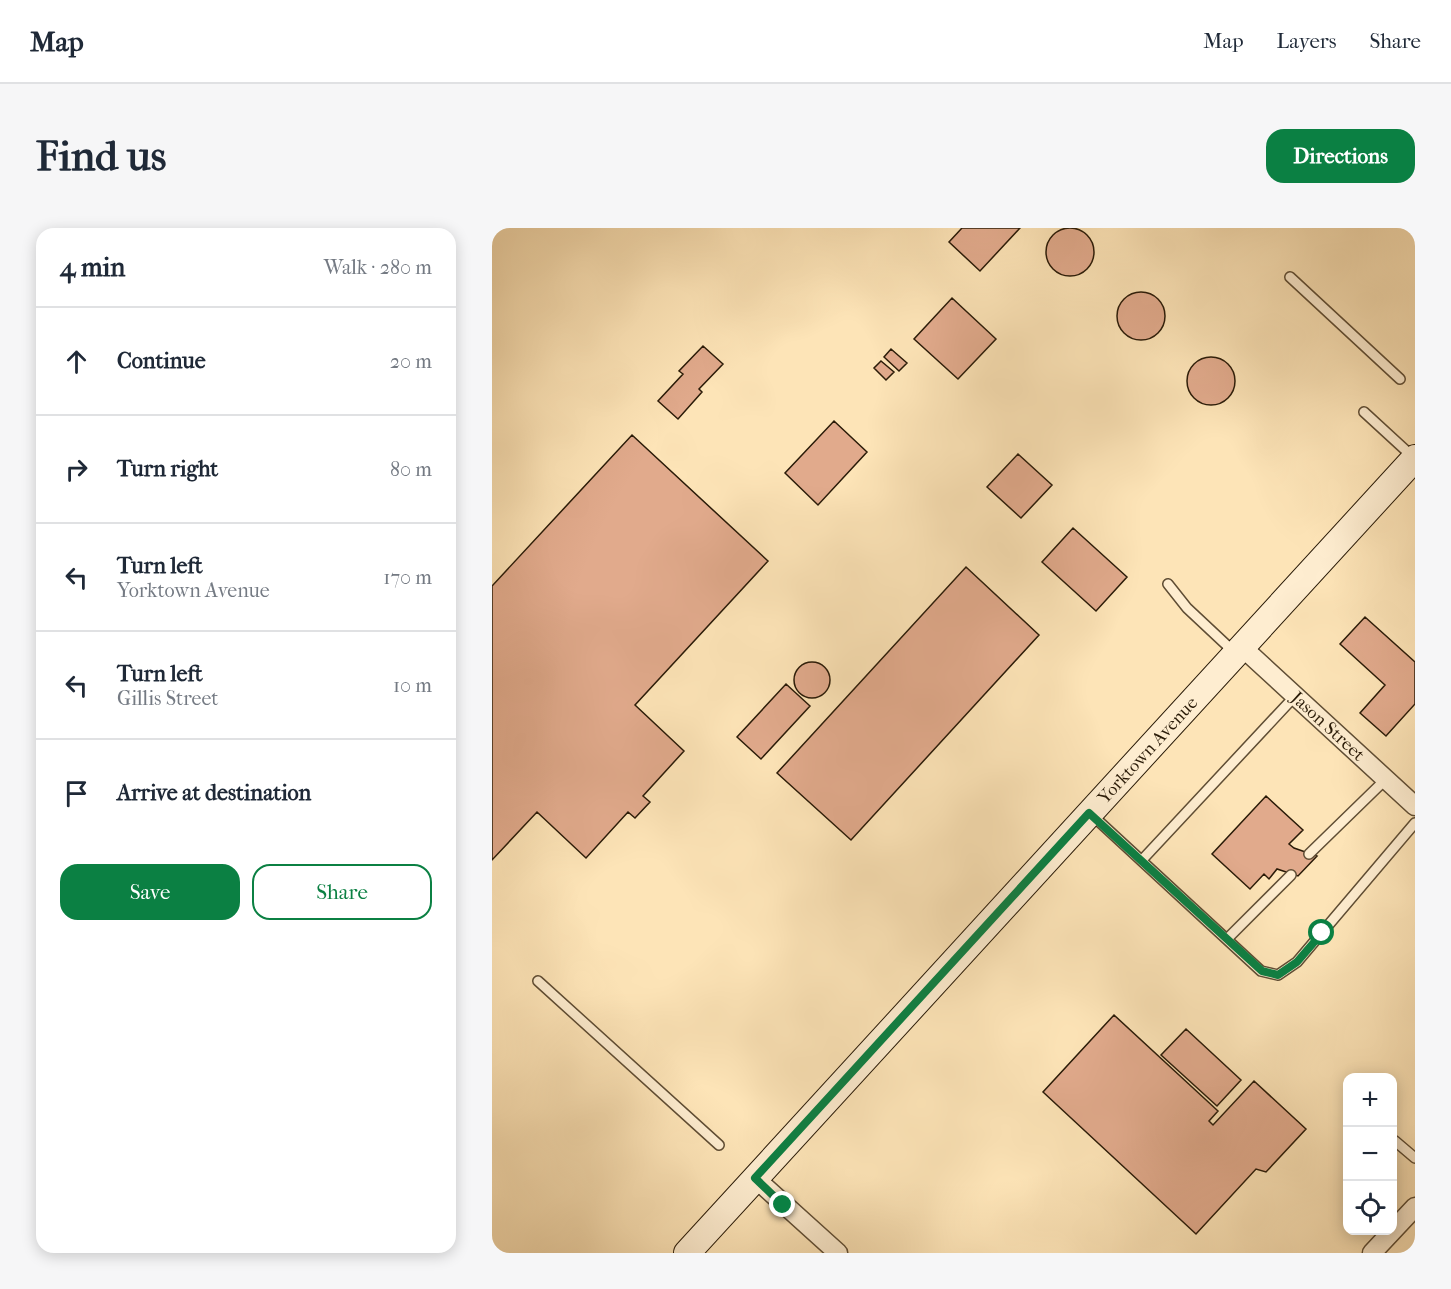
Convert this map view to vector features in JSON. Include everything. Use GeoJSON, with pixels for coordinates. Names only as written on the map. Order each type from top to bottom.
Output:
{"type":"FeatureCollection","features":[{"type":"Feature","properties":{"kind":"main road","name":"Yorktown Avenue"},"geometry":{"type":"LineString","coordinates":[[687,1253],[1415,458]]}},
{"type":"Feature","properties":{"kind":"street","name":"Jason Street"},"geometry":{"type":"LineString","coordinates":[[1239,650],[1295,696],[1415,806]]}},
{"type":"Feature","properties":{"kind":"street"},"geometry":{"type":"LineString","coordinates":[[755,1178],[838,1253]]}},
{"type":"Feature","properties":{"kind":"street"},"geometry":{"type":"LineString","coordinates":[[1372,1253],[1415,1206]]}},
{"type":"Feature","properties":{"kind":"lane"},"geometry":{"type":"LineString","coordinates":[[1290,277],[1400,379]]}},
{"type":"Feature","properties":{"kind":"lane"},"geometry":{"type":"LineString","coordinates":[[1364,412],[1415,458]]}},
{"type":"Feature","properties":{"kind":"lane"},"geometry":{"type":"LineString","coordinates":[[1168,584],[1187,608],[1239,650]]}},
{"type":"Feature","properties":{"kind":"lane"},"geometry":{"type":"LineString","coordinates":[[1142,860],[1295,696]]}},
{"type":"Feature","properties":{"kind":"lane"},"geometry":{"type":"LineString","coordinates":[[1309,854],[1386,779]]}},
{"type":"Feature","properties":{"kind":"lane"},"geometry":{"type":"LineString","coordinates":[[1089,813],[1262,971],[1278,975],[1297,962],[1415,823]]}},
{"type":"Feature","properties":{"kind":"lane"},"geometry":{"type":"LineString","coordinates":[[1227,939],[1291,875]]}},
{"type":"Feature","properties":{"kind":"lane"},"geometry":{"type":"LineString","coordinates":[[538,981],[719,1145]]}},
{"type":"Feature","properties":{"kind":"lane"},"geometry":{"type":"LineString","coordinates":[[1397,1143],[1415,1158]]}},
{"type":"Feature","properties":{"kind":"building"},"geometry":{"type":"Polygon","coordinates":[[[962,228],[1020,228],[980,271],[949,242],[962,228]]]}},
{"type":"Feature","properties":{"kind":"building"},"geometry":{"type":"Polygon","coordinates":[[[1065,228],[1075,228],[1087,235],[1094,247],[1094,257],[1087,269],[1075,276],[1065,276],[1050,265],[1046,257],[1046,247],[1057,232],[1065,228]]]}},
{"type":"Feature","properties":{"kind":"building"},"geometry":{"type":"Polygon","coordinates":[[[1136,292],[1146,292],[1158,299],[1165,311],[1165,321],[1158,333],[1146,340],[1136,340],[1121,329],[1117,321],[1117,311],[1128,296],[1136,292]]]}},
{"type":"Feature","properties":{"kind":"building"},"geometry":{"type":"Polygon","coordinates":[[[952,298],[996,339],[958,379],[914,339],[952,298]]]}},
{"type":"Feature","properties":{"kind":"building"},"geometry":{"type":"Polygon","coordinates":[[[703,346],[723,364],[699,389],[702,392],[678,419],[658,401],[683,374],[679,371],[703,346]]]}},
{"type":"Feature","properties":{"kind":"building"},"geometry":{"type":"Polygon","coordinates":[[[891,349],[907,363],[899,371],[884,357],[891,349]]]}},
{"type":"Feature","properties":{"kind":"building"},"geometry":{"type":"Polygon","coordinates":[[[1206,357],[1216,357],[1228,364],[1235,376],[1235,386],[1228,398],[1216,405],[1206,405],[1191,394],[1187,386],[1187,376],[1198,361],[1206,357]]]}},
{"type":"Feature","properties":{"kind":"building"},"geometry":{"type":"Polygon","coordinates":[[[881,361],[894,372],[886,380],[874,368],[881,361]]]}},
{"type":"Feature","properties":{"kind":"building"},"geometry":{"type":"Polygon","coordinates":[[[834,421],[867,452],[818,505],[785,473],[834,421]]]}},
{"type":"Feature","properties":{"kind":"building"},"geometry":{"type":"Polygon","coordinates":[[[632,435],[768,561],[635,705],[684,751],[643,796],[650,802],[635,818],[628,812],[586,858],[537,812],[492,860],[492,586],[632,435]]]}},
{"type":"Feature","properties":{"kind":"building"},"geometry":{"type":"Polygon","coordinates":[[[1018,454],[1052,485],[1021,518],[987,487],[1018,454]]]}},
{"type":"Feature","properties":{"kind":"building"},"geometry":{"type":"Polygon","coordinates":[[[1073,528],[1127,577],[1096,611],[1042,562],[1073,528]]]}},
{"type":"Feature","properties":{"kind":"building"},"geometry":{"type":"Polygon","coordinates":[[[966,567],[1039,635],[851,840],[777,773],[966,567]]]}},
{"type":"Feature","properties":{"kind":"building"},"geometry":{"type":"Polygon","coordinates":[[[1365,617],[1415,662],[1415,704],[1386,736],[1360,713],[1385,685],[1340,644],[1365,617]]]}},
{"type":"Feature","properties":{"kind":"building"},"geometry":{"type":"Polygon","coordinates":[[[812,662],[825,667],[830,680],[825,693],[812,698],[799,693],[794,680],[799,667],[812,662]]]}},
{"type":"Feature","properties":{"kind":"building"},"geometry":{"type":"Polygon","coordinates":[[[786,684],[810,706],[761,759],[737,737],[786,684]]]}},
{"type":"Feature","properties":{"kind":"building"},"geometry":{"type":"Polygon","coordinates":[[[1266,796],[1303,830],[1289,844],[1317,856],[1298,876],[1277,869],[1269,879],[1264,874],[1250,889],[1212,854],[1266,796]]]}},
{"type":"Feature","properties":{"kind":"building"},"geometry":{"type":"Polygon","coordinates":[[[1114,1015],[1218,1111],[1209,1121],[1213,1125],[1254,1081],[1306,1129],[1266,1172],[1256,1169],[1196,1234],[1043,1092],[1114,1015]]]}},
{"type":"Feature","properties":{"kind":"building"},"geometry":{"type":"Polygon","coordinates":[[[1186,1029],[1241,1080],[1217,1106],[1161,1055],[1186,1029]]]}},
{"type":"Feature","properties":{"kind":"route"},"geometry":{"type":"LineString","coordinates":[[783,1205],[755,1178],[1089,813],[1262,971],[1278,975],[1297,962],[1322,933]]}}]}
